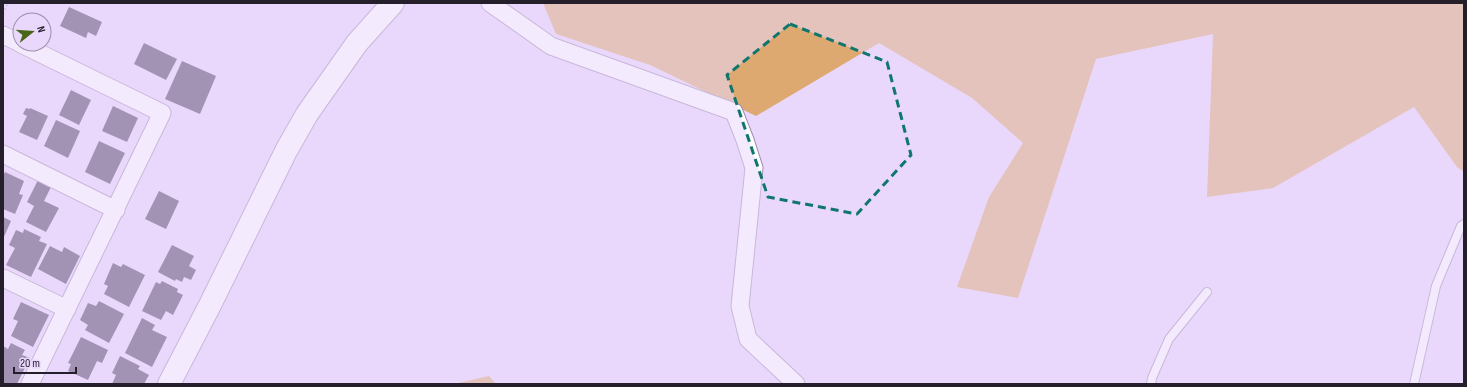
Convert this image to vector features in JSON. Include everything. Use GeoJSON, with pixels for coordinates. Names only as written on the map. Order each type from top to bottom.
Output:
{"type":"FeatureCollection","features":[{"type":"Feature","properties":{"kind":"street"},"geometry":{"type":"LineString","coordinates":[[169,384],[286,151],[307,114],[357,43],[393,3]]}},
{"type":"Feature","properties":{"kind":"street"},"geometry":{"type":"LineString","coordinates":[[490,3],[552,46],[734,112],[754,168],[740,306],[748,339],[796,384]]}},
{"type":"Feature","properties":{"kind":"street"},"geometry":{"type":"LineString","coordinates":[[3,35],[12,40]]}},
{"type":"Feature","properties":{"kind":"street"},"geometry":{"type":"LineString","coordinates":[[30,384],[162,113],[37,52]]}},
{"type":"Feature","properties":{"kind":"street"},"geometry":{"type":"LineString","coordinates":[[3,154],[116,210]]}},
{"type":"Feature","properties":{"kind":"street"},"geometry":{"type":"LineString","coordinates":[[3,278],[67,309]]}},
{"type":"Feature","properties":{"kind":"lane"},"geometry":{"type":"LineString","coordinates":[[1414,384],[1436,286],[1461,226],[1464,224]]}},
{"type":"Feature","properties":{"kind":"lane"},"geometry":{"type":"LineString","coordinates":[[1151,384],[1152,378],[1169,339],[1207,292]]}},
{"type":"Feature","properties":{"kind":"path"},"geometry":{"type":"LineString","coordinates":[[3,13],[8,3]]}},
{"type":"Feature","properties":{"kind":"highlighted area"},"geometry":{"type":"Polygon","coordinates":[[[790,24],[887,62],[911,155],[857,214],[768,197],[727,75],[790,24]]]}},
{"type":"Feature","properties":{"kind":"shaded area"},"geometry":{"type":"Polygon","coordinates":[[[543,3],[1464,3],[1464,172],[1457,167],[1414,107],[1273,188],[1207,197],[1213,34],[1096,59],[1018,298],[957,287],[989,197],[1023,143],[972,98],[879,43],[756,116],[650,65],[556,34],[543,3]]]}},
{"type":"Feature","properties":{"kind":"shaded area"},"geometry":{"type":"Polygon","coordinates":[[[489,376],[496,384],[454,384],[489,376]]]}},
{"type":"Feature","properties":{"kind":"building"},"geometry":{"type":"Polygon","coordinates":[[[69,7],[102,22],[96,36],[88,32],[86,38],[60,26],[69,7]]]}},
{"type":"Feature","properties":{"kind":"building"},"geometry":{"type":"Polygon","coordinates":[[[144,43],[177,59],[166,80],[134,64],[144,43]]]}},
{"type":"Feature","properties":{"kind":"building"},"geometry":{"type":"Polygon","coordinates":[[[182,61],[216,76],[200,114],[165,99],[182,61]]]}},
{"type":"Feature","properties":{"kind":"building"},"geometry":{"type":"Polygon","coordinates":[[[71,90],[91,100],[79,125],[59,115],[71,90]]]}},
{"type":"Feature","properties":{"kind":"building"},"geometry":{"type":"Polygon","coordinates":[[[113,106],[138,118],[127,142],[102,131],[113,106]]]}},
{"type":"Feature","properties":{"kind":"building"},"geometry":{"type":"Polygon","coordinates":[[[26,108],[30,108],[48,116],[37,140],[19,132],[27,116],[23,114],[26,108]]]}},
{"type":"Feature","properties":{"kind":"building"},"geometry":{"type":"Polygon","coordinates":[[[56,120],[80,131],[68,158],[44,146],[56,120]]]}},
{"type":"Feature","properties":{"kind":"building"},"geometry":{"type":"Polygon","coordinates":[[[99,141],[125,153],[110,184],[85,172],[99,141]]]}},
{"type":"Feature","properties":{"kind":"building"},"geometry":{"type":"Polygon","coordinates":[[[5,172],[24,181],[19,194],[23,195],[15,214],[3,209],[3,176],[5,172]]]}},
{"type":"Feature","properties":{"kind":"building"},"geometry":{"type":"Polygon","coordinates":[[[38,180],[51,187],[44,201],[59,208],[46,232],[26,222],[34,206],[27,202],[38,180]]]}},
{"type":"Feature","properties":{"kind":"building"},"geometry":{"type":"Polygon","coordinates":[[[159,191],[179,201],[166,229],[145,219],[159,191]]]}},
{"type":"Feature","properties":{"kind":"building"},"geometry":{"type":"Polygon","coordinates":[[[3,217],[11,221],[3,239],[3,217]]]}},
{"type":"Feature","properties":{"kind":"building"},"geometry":{"type":"Polygon","coordinates":[[[24,229],[41,237],[39,241],[47,244],[31,277],[6,265],[15,248],[9,245],[16,230],[23,233],[24,229]]]}},
{"type":"Feature","properties":{"kind":"building"},"geometry":{"type":"Polygon","coordinates":[[[172,245],[194,256],[189,266],[196,270],[191,280],[184,277],[182,282],[176,279],[175,281],[158,272],[172,245]]]}},
{"type":"Feature","properties":{"kind":"building"},"geometry":{"type":"Polygon","coordinates":[[[50,246],[62,252],[64,247],[80,256],[66,284],[38,269],[50,246]]]}},
{"type":"Feature","properties":{"kind":"building"},"geometry":{"type":"Polygon","coordinates":[[[113,263],[121,267],[123,264],[145,275],[129,307],[104,294],[108,286],[104,284],[113,263]]]}},
{"type":"Feature","properties":{"kind":"building"},"geometry":{"type":"Polygon","coordinates":[[[162,281],[178,289],[177,292],[183,295],[173,315],[166,311],[161,320],[142,311],[156,282],[160,284],[162,281]]]}},
{"type":"Feature","properties":{"kind":"building"},"geometry":{"type":"Polygon","coordinates":[[[99,301],[124,314],[109,343],[85,330],[88,325],[80,320],[88,303],[96,306],[99,301]]]}},
{"type":"Feature","properties":{"kind":"building"},"geometry":{"type":"Polygon","coordinates":[[[21,302],[49,315],[33,347],[11,336],[18,321],[13,319],[21,302]]]}},
{"type":"Feature","properties":{"kind":"building"},"geometry":{"type":"Polygon","coordinates":[[[142,318],[155,325],[152,330],[167,337],[152,367],[125,353],[142,318]]]}},
{"type":"Feature","properties":{"kind":"building"},"geometry":{"type":"Polygon","coordinates":[[[81,337],[108,350],[102,363],[97,361],[88,380],[68,371],[71,364],[68,363],[81,337]]]}},
{"type":"Feature","properties":{"kind":"building"},"geometry":{"type":"Polygon","coordinates":[[[11,343],[25,350],[22,355],[30,358],[17,384],[4,384],[3,346],[8,349],[11,343]]]}},
{"type":"Feature","properties":{"kind":"building"},"geometry":{"type":"Polygon","coordinates":[[[120,356],[140,366],[138,369],[149,375],[144,384],[112,384],[116,375],[112,373],[120,356]]]}}]}
